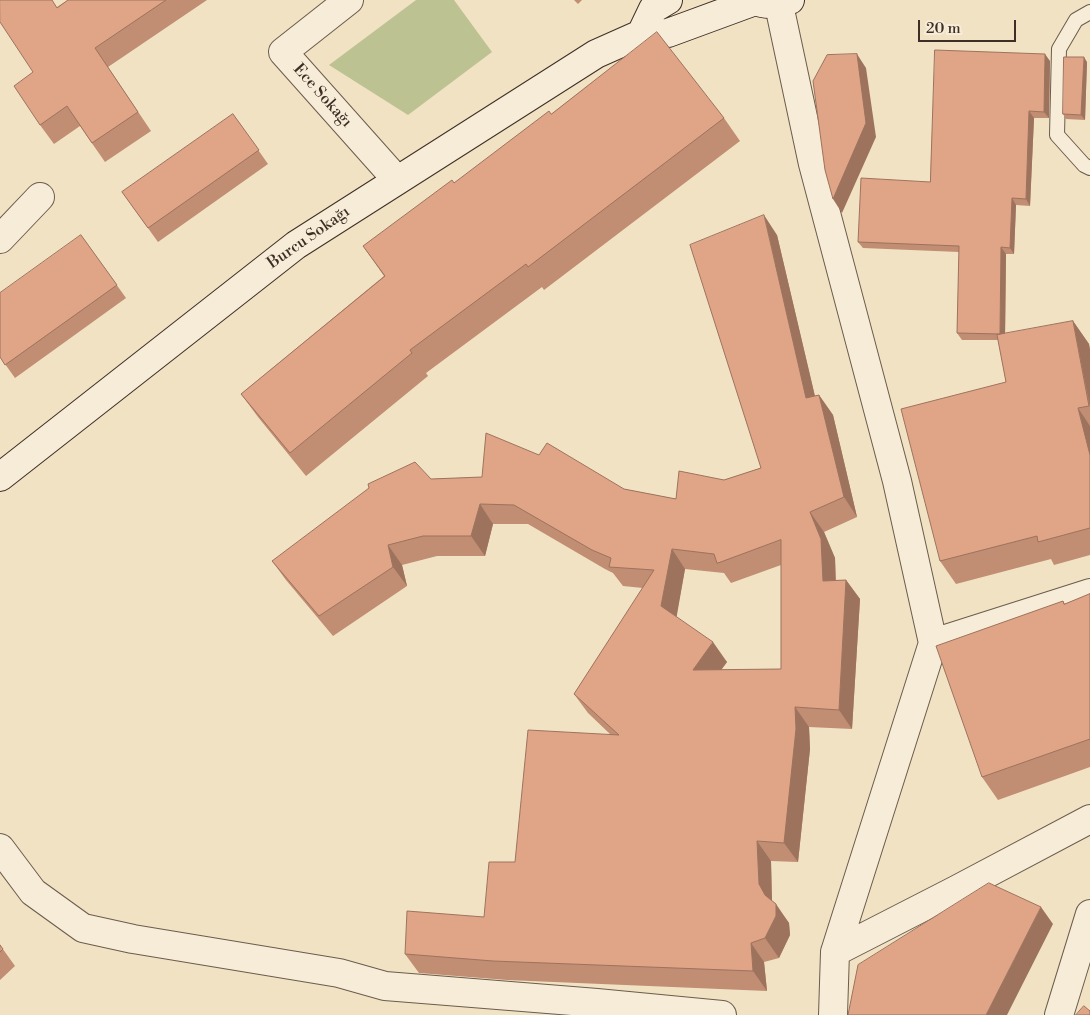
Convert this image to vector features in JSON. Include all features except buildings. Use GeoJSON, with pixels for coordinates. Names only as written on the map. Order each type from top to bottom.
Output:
{"type":"FeatureCollection","features":[{"type":"Feature","properties":{"kind":"street","name":"Ece Sokağı"},"geometry":{"type":"LineString","coordinates":[[350,0],[283,52],[397,180]]}},
{"type":"Feature","properties":{"kind":"street"},"geometry":{"type":"LineString","coordinates":[[641,34],[653,9],[668,0]]}},
{"type":"Feature","properties":{"kind":"street","name":"Burcu Sokağı"},"geometry":{"type":"LineString","coordinates":[[0,477],[296,245],[596,54],[641,34],[668,33],[769,1]]}},
{"type":"Feature","properties":{"kind":"street"},"geometry":{"type":"LineString","coordinates":[[769,1],[898,481],[932,643],[835,952],[833,1015]]}},
{"type":"Feature","properties":{"kind":"street"},"geometry":{"type":"LineString","coordinates":[[0,240],[40,197]]}},
{"type":"Feature","properties":{"kind":"street"},"geometry":{"type":"LineString","coordinates":[[932,643],[1090,593]]}},
{"type":"Feature","properties":{"kind":"street"},"geometry":{"type":"LineString","coordinates":[[835,952],[1090,819]]}},
{"type":"Feature","properties":{"kind":"street"},"geometry":{"type":"LineString","coordinates":[[0,848],[33,892],[83,928],[91,930],[133,939],[339,973],[385,986],[722,1015]]}},
{"type":"Feature","properties":{"kind":"street"},"geometry":{"type":"LineString","coordinates":[[1059,1015],[1090,914]]}},
{"type":"Feature","properties":{"kind":"lane"},"geometry":{"type":"LineString","coordinates":[[1090,12],[1076,20],[1059,49],[1057,135],[1084,165],[1090,168]]}},
{"type":"Feature","properties":{"kind":"green space"},"geometry":{"type":"Polygon","coordinates":[[[416,0],[454,0],[492,52],[408,115],[329,65],[416,0]]]}}]}
